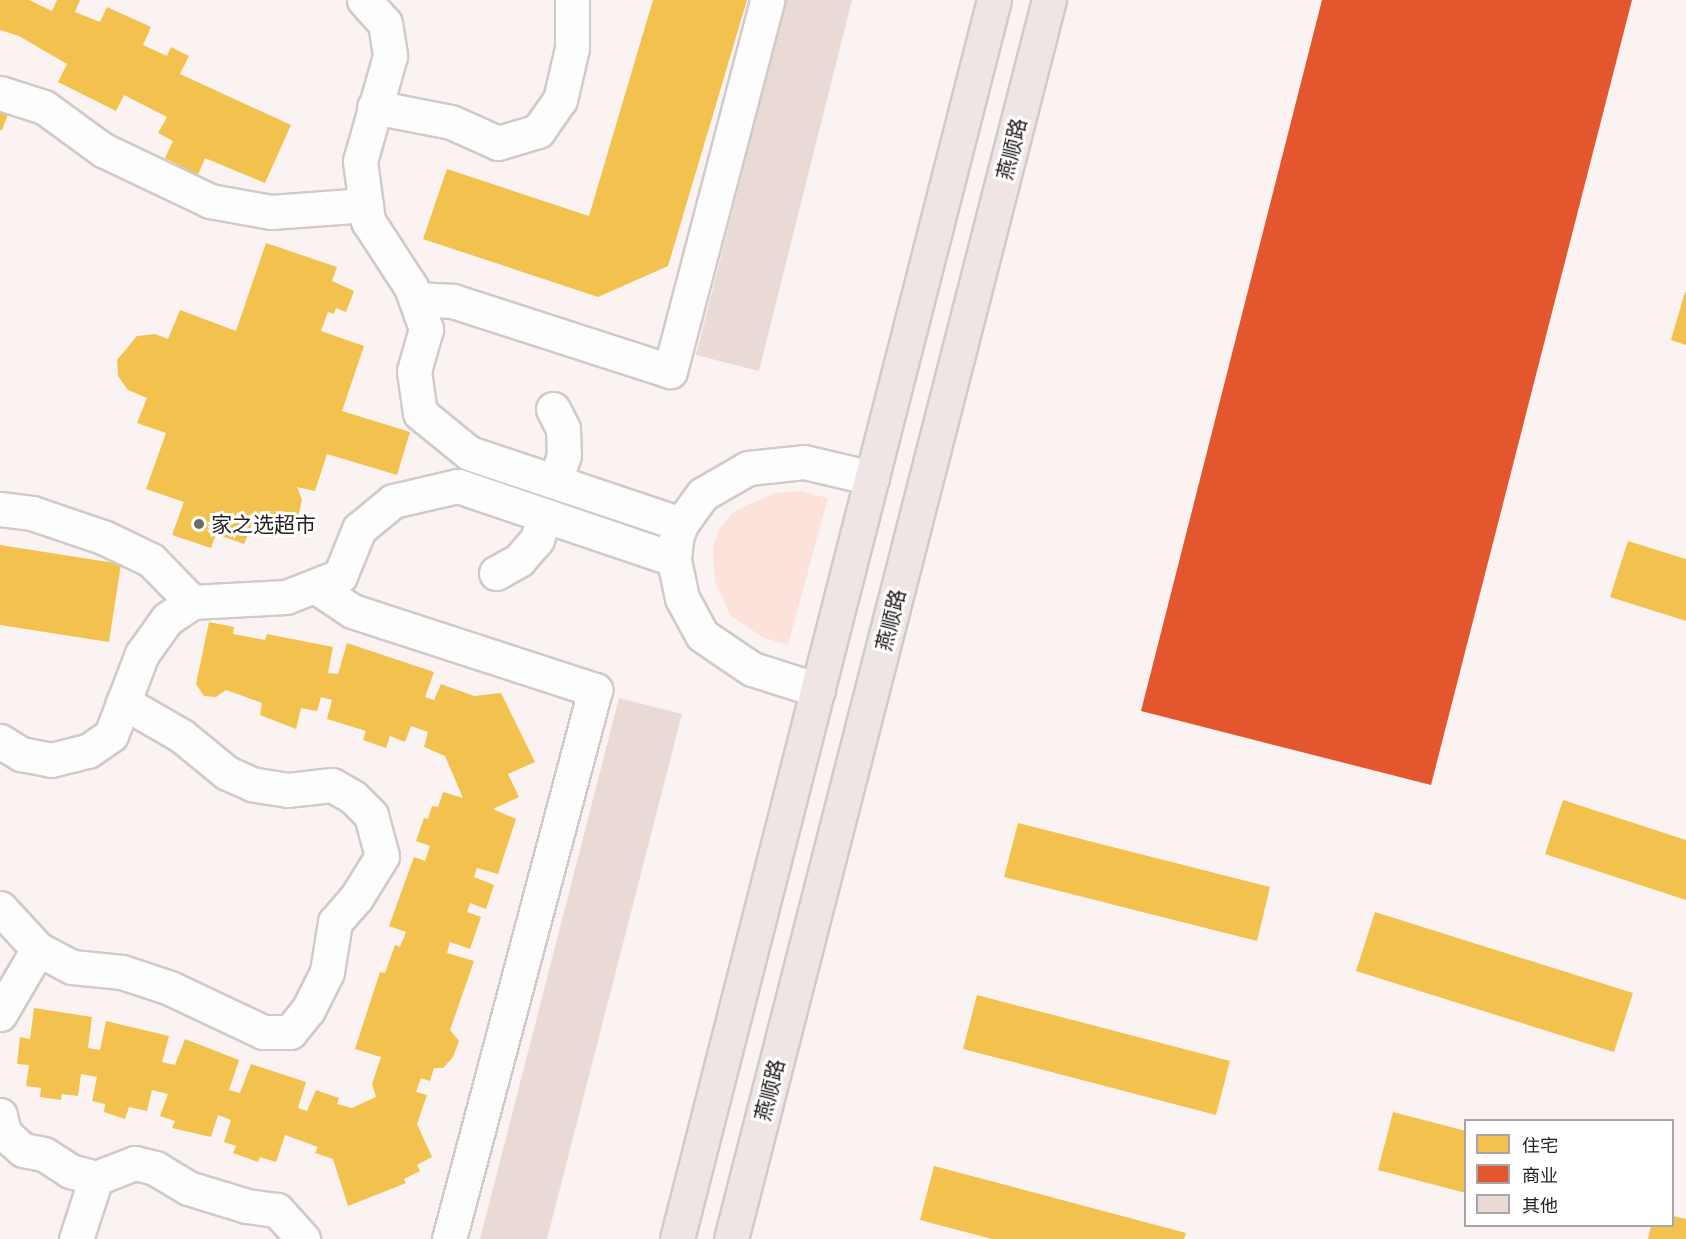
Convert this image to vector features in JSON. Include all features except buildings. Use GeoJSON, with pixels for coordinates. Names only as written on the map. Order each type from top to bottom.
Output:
{"type":"FeatureCollection","features":[{"type":"Feature","properties":{"kind":"main road"},"geometry":{"type":"LineString","coordinates":[[677,1239],[994,0]]}},
{"type":"Feature","properties":{"kind":"main road","name":"燕顺路"},"geometry":{"type":"LineString","coordinates":[[730,1239],[1049,0]]}},
{"type":"Feature","properties":{"kind":"lane"},"geometry":{"type":"LineString","coordinates":[[364,0],[385,23],[390,56],[360,161],[368,221],[416,299],[426,329],[414,371],[420,413],[469,453],[681,524]]}},
{"type":"Feature","properties":{"kind":"lane"},"geometry":{"type":"LineString","coordinates":[[374,107],[451,122],[498,142],[538,131],[560,100],[572,48],[572,0]]}},
{"type":"Feature","properties":{"kind":"lane"},"geometry":{"type":"LineString","coordinates":[[416,299],[453,301],[670,371],[767,0]]}},
{"type":"Feature","properties":{"kind":"lane"},"geometry":{"type":"LineString","coordinates":[[0,93],[44,107],[103,150],[210,201],[271,212],[366,205]]}},
{"type":"Feature","properties":{"kind":"lane"},"geometry":{"type":"LineString","coordinates":[[553,409],[563,429],[564,454],[555,481]]}},
{"type":"Feature","properties":{"kind":"lane"},"geometry":{"type":"LineString","coordinates":[[458,486],[469,453]]}},
{"type":"Feature","properties":{"kind":"lane"},"geometry":{"type":"LineString","coordinates":[[818,690],[752,669],[702,635],[682,598],[674,559],[681,524],[703,494],[748,468],[804,462],[872,478]]}},
{"type":"Feature","properties":{"kind":"lane"},"geometry":{"type":"LineString","coordinates":[[0,741],[21,754],[51,760],[88,751],[111,735],[142,654],[167,619],[192,602],[286,597],[340,576],[359,529],[393,501],[458,486],[674,559]]}},
{"type":"Feature","properties":{"kind":"lane"},"geometry":{"type":"LineString","coordinates":[[0,509],[32,513],[103,537],[151,560],[192,602]]}},
{"type":"Feature","properties":{"kind":"lane"},"geometry":{"type":"LineString","coordinates":[[496,573],[519,560],[537,539],[545,515]]}},
{"type":"Feature","properties":{"kind":"lane"},"geometry":{"type":"LineString","coordinates":[[315,586],[352,611],[595,690],[449,1239]]}},
{"type":"Feature","properties":{"kind":"lane"},"geometry":{"type":"LineString","coordinates":[[0,908],[38,949],[72,967],[122,972],[170,988],[263,1032],[290,1032],[308,1010],[327,972],[335,922],[356,898],[382,856],[371,814],[353,797],[332,785],[288,790],[252,784],[227,773],[182,736],[123,702]]}},
{"type":"Feature","properties":{"kind":"lane"},"geometry":{"type":"LineString","coordinates":[[0,1014],[38,949]]}},
{"type":"Feature","properties":{"kind":"lane"},"geometry":{"type":"LineString","coordinates":[[0,1115],[4,1133],[23,1150],[44,1154],[70,1171],[96,1178],[135,1163],[155,1168],[188,1188],[247,1206],[277,1210],[303,1239]]}},
{"type":"Feature","properties":{"kind":"lane"},"geometry":{"type":"LineString","coordinates":[[76,1239],[96,1178]]}},
{"type":"Feature","properties":{"kind":"shaded area"},"geometry":{"type":"Polygon","coordinates":[[[801,491],[828,498],[788,645],[764,638],[730,615],[715,581],[713,548],[719,529],[733,512],[774,493],[801,491]]]}},
{"type":"Feature","properties":{"kind":"place","name":"家之选超市"},"geometry":{"type":"Point","coordinates":[199,524]}}]}
